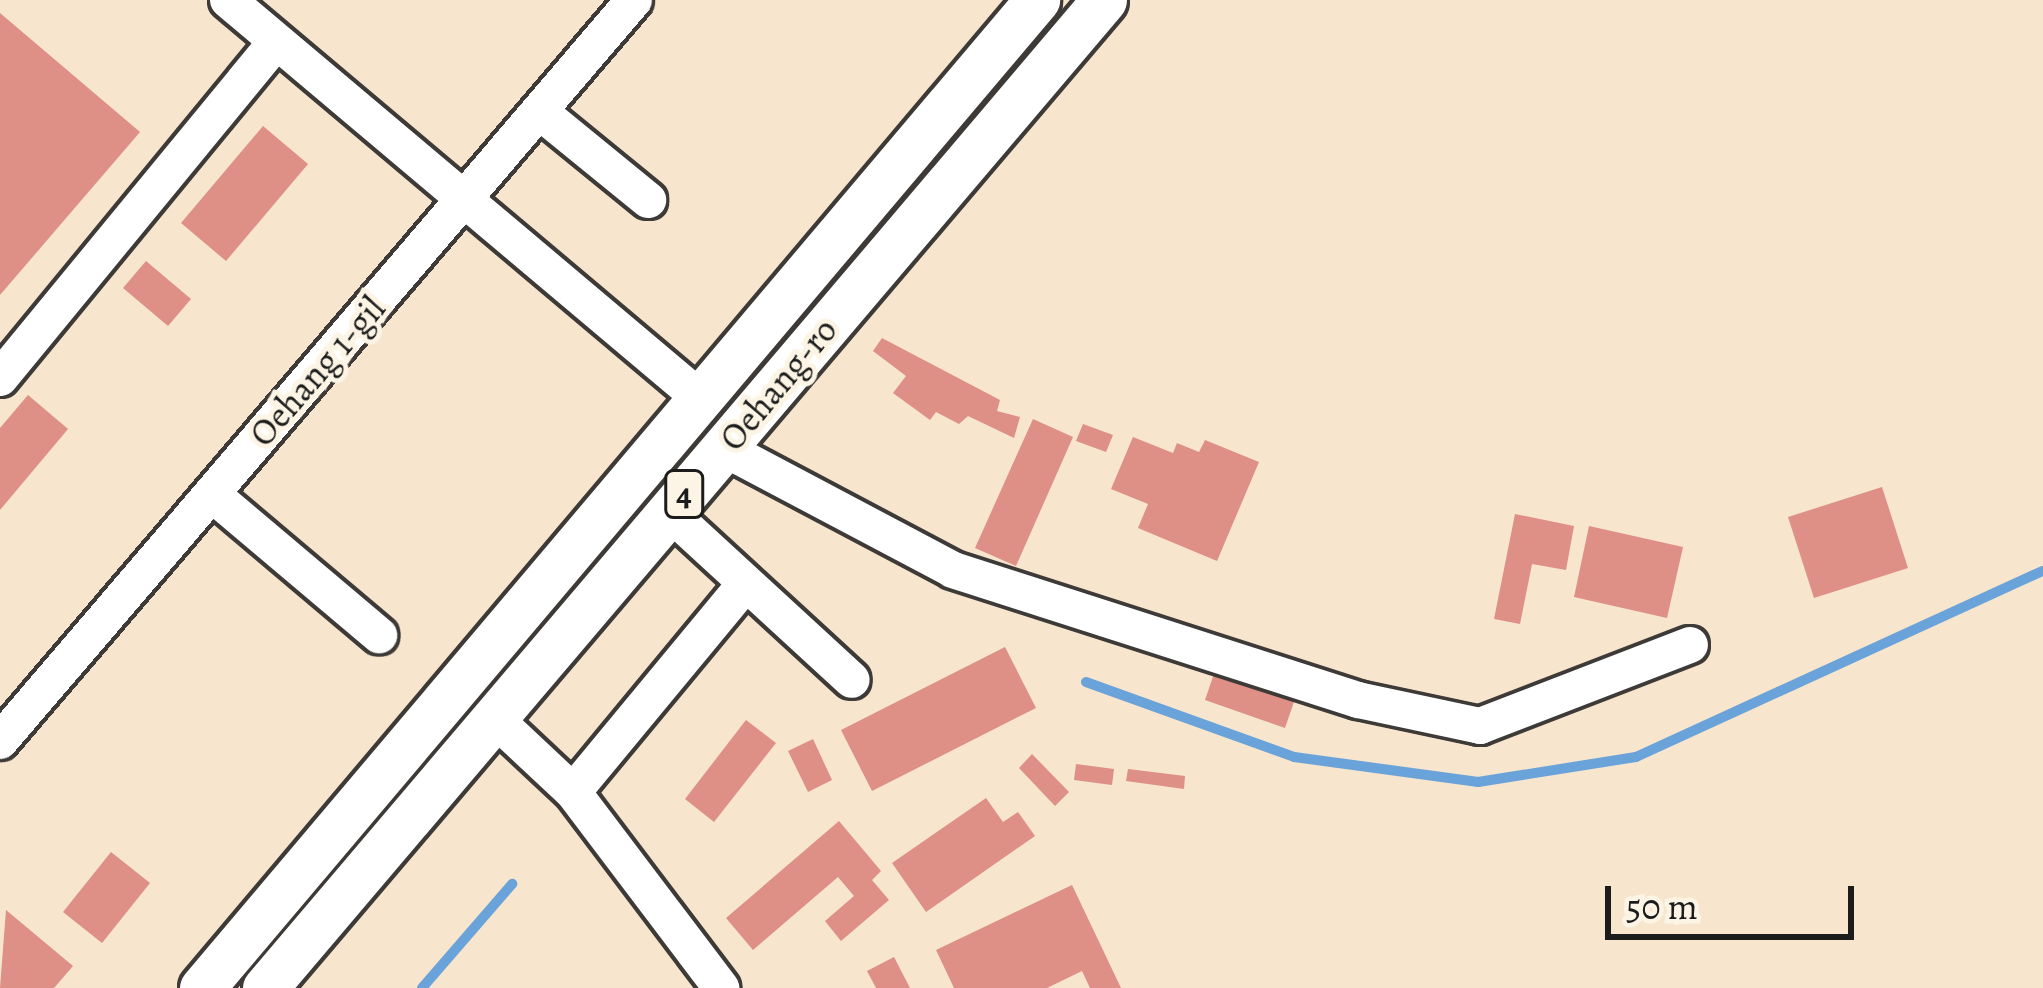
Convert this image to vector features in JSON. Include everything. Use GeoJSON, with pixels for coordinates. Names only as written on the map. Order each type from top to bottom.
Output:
{"type":"FeatureCollection","features":[{"type":"Feature","properties":{"kind":"main road","name":"Oehang-ro"},"geometry":{"type":"LineString","coordinates":[[202,988],[1037,0]]}},
{"type":"Feature","properties":{"kind":"main road","name":"Oehang-ro"},"geometry":{"type":"LineString","coordinates":[[276,983],[494,718],[1104,0]]}},
{"type":"Feature","properties":{"kind":"lane"},"geometry":{"type":"LineString","coordinates":[[228,0],[700,398]]}},
{"type":"Feature","properties":{"kind":"lane","name":"Oehang 1-gil"},"geometry":{"type":"LineString","coordinates":[[0,741],[634,0]]}},
{"type":"Feature","properties":{"kind":"lane"},"geometry":{"type":"LineString","coordinates":[[0,378],[276,42]]}},
{"type":"Feature","properties":{"kind":"lane"},"geometry":{"type":"LineString","coordinates":[[539,111],[649,200]]}},
{"type":"Feature","properties":{"kind":"lane"},"geometry":{"type":"LineString","coordinates":[[724,448],[953,570],[1358,700],[1480,726],[1690,645]]}},
{"type":"Feature","properties":{"kind":"lane"},"geometry":{"type":"LineString","coordinates":[[212,494],[380,635]]}},
{"type":"Feature","properties":{"kind":"lane"},"geometry":{"type":"LineString","coordinates":[[669,512],[853,680]]}},
{"type":"Feature","properties":{"kind":"lane"},"geometry":{"type":"LineString","coordinates":[[573,792],[746,583]]}},
{"type":"Feature","properties":{"kind":"lane"},"geometry":{"type":"LineString","coordinates":[[494,718],[573,792],[721,988]]}},
{"type":"Feature","properties":{"kind":"building"},"geometry":{"type":"Polygon","coordinates":[[[0,13],[140,132],[0,295],[0,13]]]}},
{"type":"Feature","properties":{"kind":"building"},"geometry":{"type":"Polygon","coordinates":[[[263,126],[308,164],[226,261],[181,223],[263,126]]]}},
{"type":"Feature","properties":{"kind":"building"},"geometry":{"type":"Polygon","coordinates":[[[146,261],[191,299],[168,326],[123,288],[146,261]]]}},
{"type":"Feature","properties":{"kind":"building"},"geometry":{"type":"Polygon","coordinates":[[[882,338],[1000,400],[997,411],[1020,417],[1014,438],[968,416],[959,424],[936,412],[930,420],[893,393],[906,376],[873,351],[882,338]]]}},
{"type":"Feature","properties":{"kind":"building"},"geometry":{"type":"Polygon","coordinates":[[[28,395],[68,429],[0,510],[0,428],[28,395]]]}},
{"type":"Feature","properties":{"kind":"building"},"geometry":{"type":"Polygon","coordinates":[[[1033,419],[1073,437],[1016,566],[975,548],[1033,419]]]}},
{"type":"Feature","properties":{"kind":"building"},"geometry":{"type":"Polygon","coordinates":[[[1083,424],[1113,435],[1106,452],[1076,441],[1083,424]]]}},
{"type":"Feature","properties":{"kind":"building"},"geometry":{"type":"Polygon","coordinates":[[[1133,437],[1173,453],[1177,443],[1199,452],[1205,440],[1259,462],[1217,561],[1138,528],[1148,504],[1111,489],[1133,437]]]}},
{"type":"Feature","properties":{"kind":"building"},"geometry":{"type":"Polygon","coordinates":[[[1882,487],[1908,568],[1814,598],[1788,517],[1882,487]]]}},
{"type":"Feature","properties":{"kind":"building"},"geometry":{"type":"Polygon","coordinates":[[[1515,514],[1574,526],[1566,570],[1532,564],[1520,624],[1494,619],[1515,514]]]}},
{"type":"Feature","properties":{"kind":"building"},"geometry":{"type":"Polygon","coordinates":[[[1589,526],[1683,547],[1667,618],[1574,597],[1589,526]]]}},
{"type":"Feature","properties":{"kind":"building"},"geometry":{"type":"Polygon","coordinates":[[[1005,647],[1036,708],[872,791],[841,730],[1005,647]]]}},
{"type":"Feature","properties":{"kind":"building"},"geometry":{"type":"Polygon","coordinates":[[[1217,665],[1297,693],[1285,728],[1205,700],[1217,665]]]}},
{"type":"Feature","properties":{"kind":"building"},"geometry":{"type":"Polygon","coordinates":[[[746,720],[776,743],[714,822],[685,799],[746,720]]]}},
{"type":"Feature","properties":{"kind":"building"},"geometry":{"type":"Polygon","coordinates":[[[813,739],[832,780],[808,792],[788,751],[813,739]]]}},
{"type":"Feature","properties":{"kind":"building"},"geometry":{"type":"Polygon","coordinates":[[[1032,754],[1069,792],[1055,806],[1019,768],[1032,754]]]}},
{"type":"Feature","properties":{"kind":"building"},"geometry":{"type":"Polygon","coordinates":[[[1076,764],[1114,769],[1112,785],[1074,780],[1076,764]]]}},
{"type":"Feature","properties":{"kind":"building"},"geometry":{"type":"Polygon","coordinates":[[[1128,769],[1185,776],[1184,789],[1126,781],[1128,769]]]}},
{"type":"Feature","properties":{"kind":"building"},"geometry":{"type":"Polygon","coordinates":[[[986,798],[1003,822],[1018,812],[1035,836],[926,912],[892,863],[986,798]]]}},
{"type":"Feature","properties":{"kind":"building"},"geometry":{"type":"Polygon","coordinates":[[[839,821],[881,871],[872,880],[889,900],[841,941],[825,921],[854,896],[838,877],[753,950],[726,918],[839,821]]]}},
{"type":"Feature","properties":{"kind":"building"},"geometry":{"type":"Polygon","coordinates":[[[111,852],[150,883],[102,943],[63,912],[111,852]]]}},
{"type":"Feature","properties":{"kind":"building"},"geometry":{"type":"Polygon","coordinates":[[[1072,885],[1121,988],[1090,988],[1082,971],[1047,988],[954,988],[936,950],[1072,885]]]}},
{"type":"Feature","properties":{"kind":"building"},"geometry":{"type":"Polygon","coordinates":[[[6,910],[73,966],[54,988],[0,988],[6,910]]]}},
{"type":"Feature","properties":{"kind":"building"},"geometry":{"type":"Polygon","coordinates":[[[894,957],[910,988],[876,988],[867,971],[894,957]]]}},
{"type":"Feature","properties":{"kind":"waterway"},"geometry":{"type":"LineString","coordinates":[[1086,682],[1294,757],[1478,782],[1636,757],[2043,571]]}},
{"type":"Feature","properties":{"kind":"waterway"},"geometry":{"type":"LineString","coordinates":[[422,988],[512,884]]}}]}
